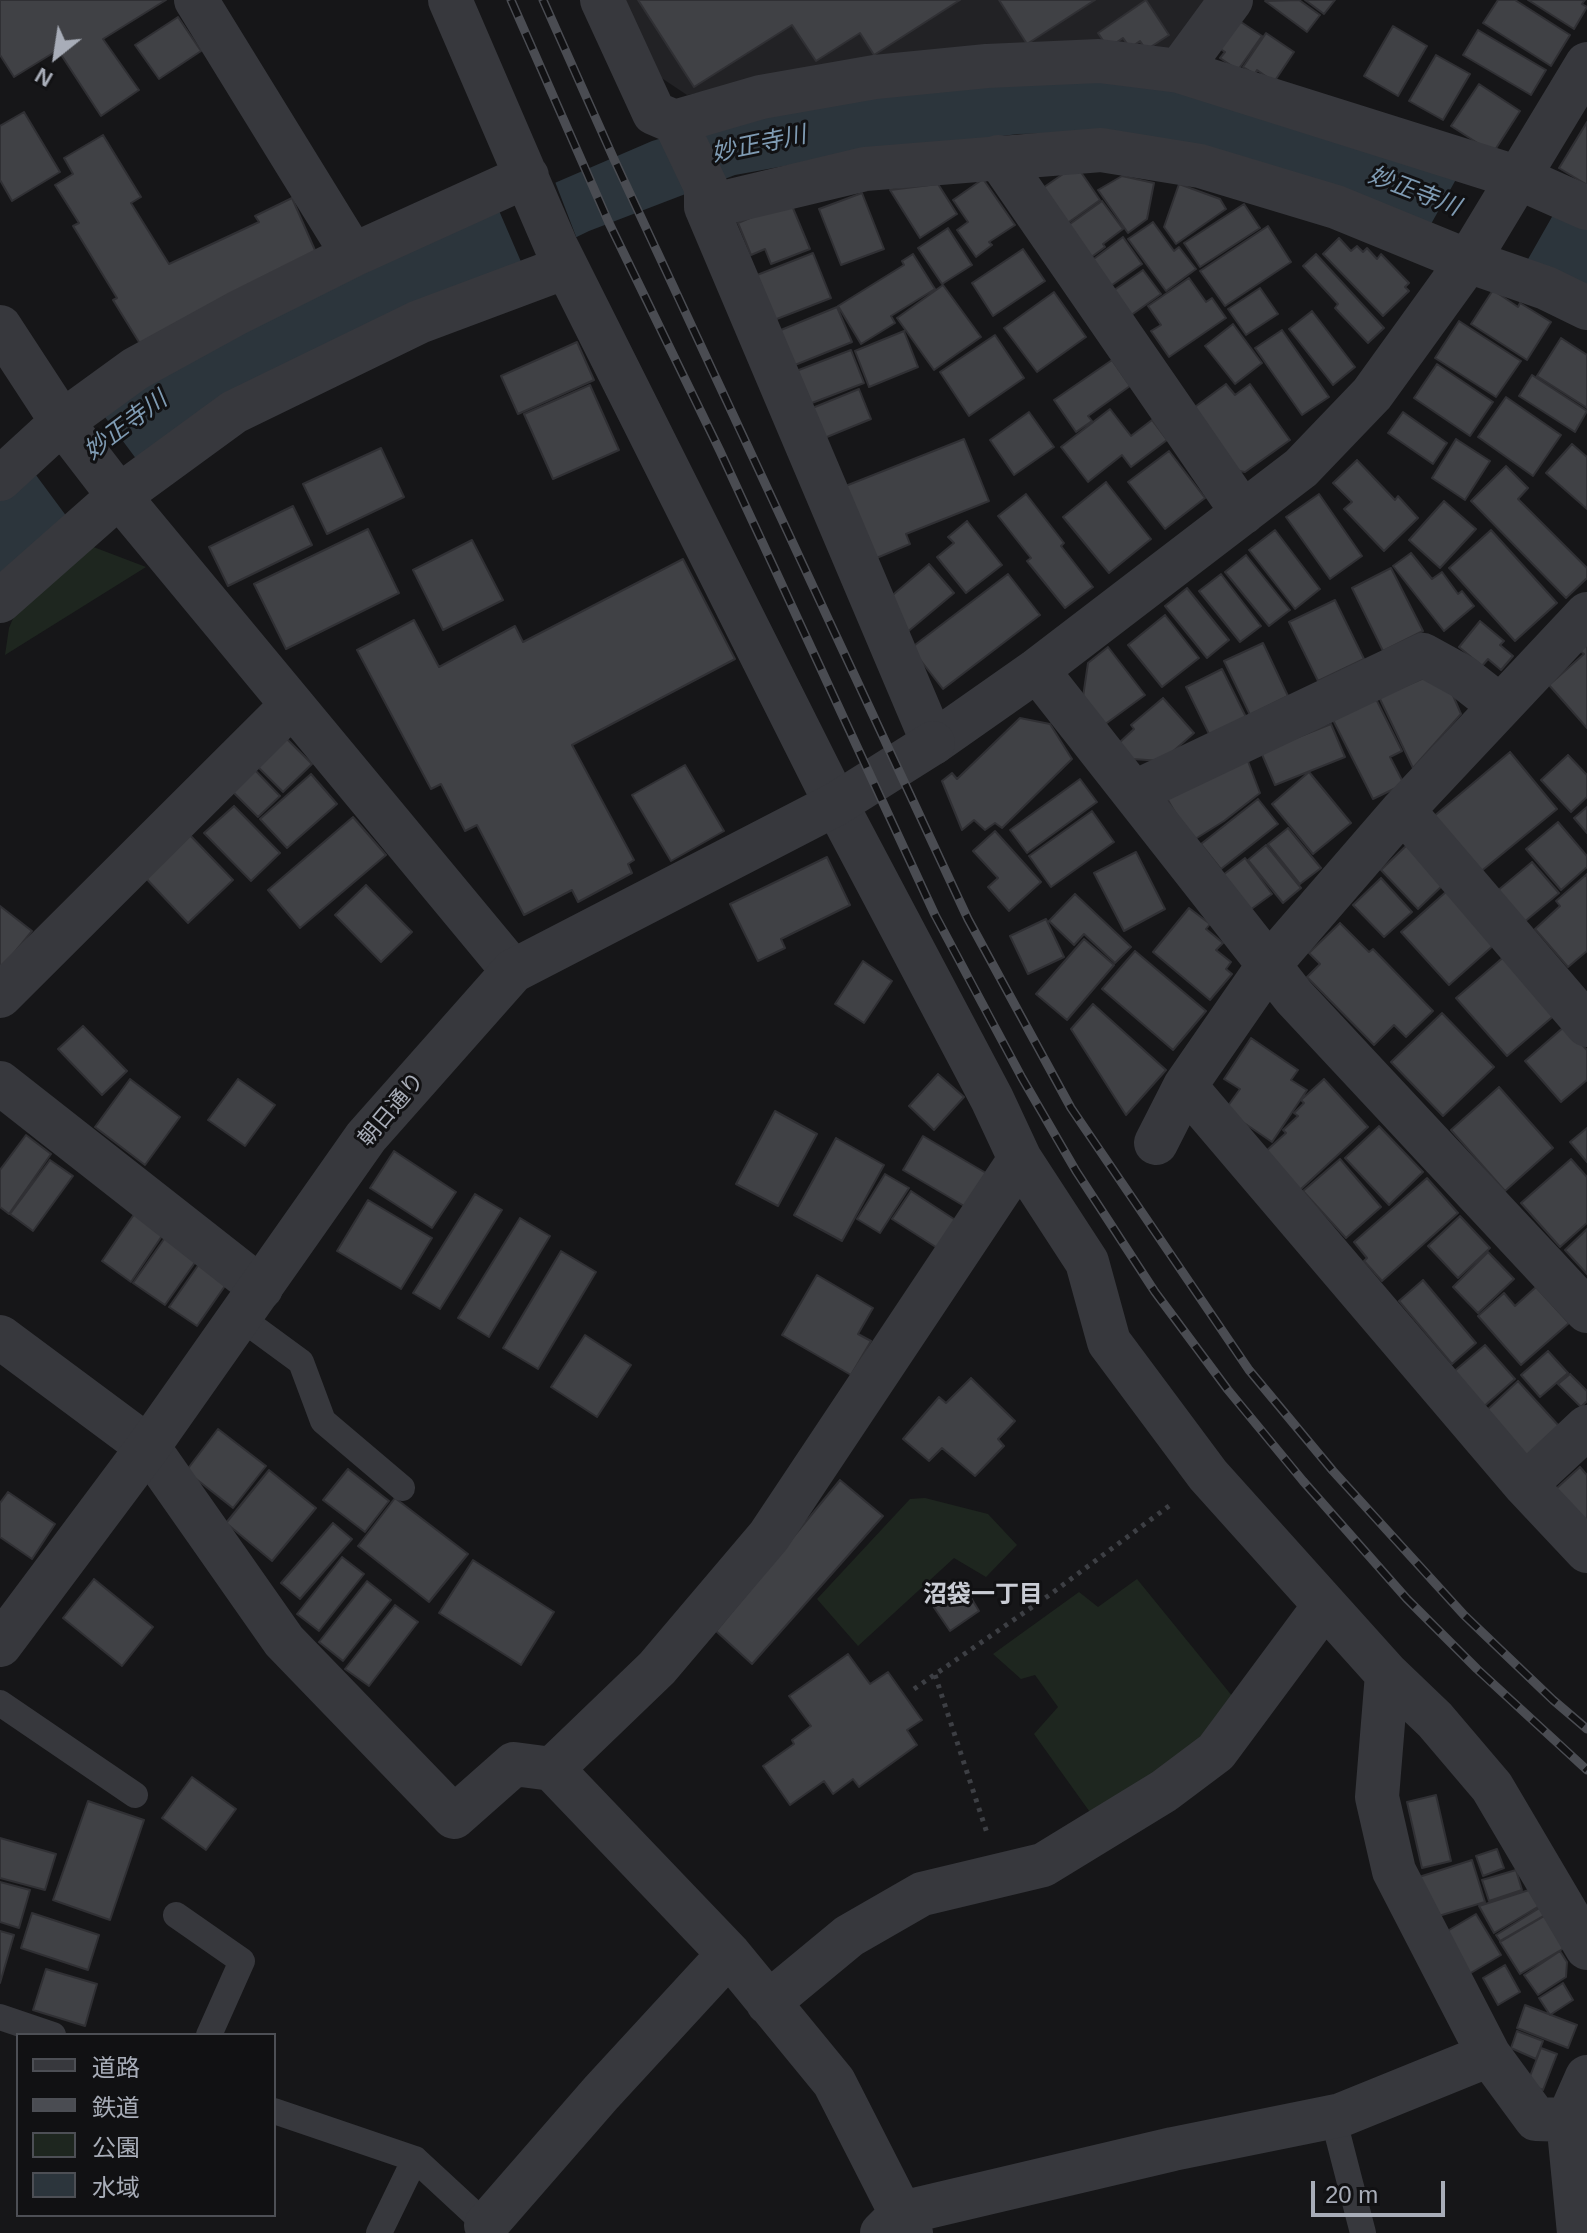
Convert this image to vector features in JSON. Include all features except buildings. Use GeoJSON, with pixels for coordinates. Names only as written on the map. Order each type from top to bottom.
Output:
{"type":"FeatureCollection","features":[{"type":"Feature","properties":{"kind":"street"},"geometry":{"type":"LineString","coordinates":[[196,0],[353,255]]}},
{"type":"Feature","properties":{"kind":"street"},"geometry":{"type":"LineString","coordinates":[[450,0],[561,256],[836,804],[992,1099],[1020,1159],[1087,1262],[1109,1342],[1208,1475],[1387,1674],[1435,1720],[1492,1787],[1587,1948]]}},
{"type":"Feature","properties":{"kind":"street"},"geometry":{"type":"LineString","coordinates":[[602,0],[654,113],[678,127],[933,743]]}},
{"type":"Feature","properties":{"kind":"street"},"geometry":{"type":"LineString","coordinates":[[1179,71],[1231,0]]}},
{"type":"Feature","properties":{"kind":"street"},"geometry":{"type":"LineString","coordinates":[[678,127],[761,97],[875,77],[973,67],[1099,61],[1179,71],[1587,208]]}},
{"type":"Feature","properties":{"kind":"street","name":"朝日通り"},"geometry":{"type":"LineString","coordinates":[[0,1645],[148,1447],[366,1137],[513,971],[836,804],[933,743],[1037,670],[1301,468],[1372,394],[1472,254],[1587,64]]}},
{"type":"Feature","properties":{"kind":"street"},"geometry":{"type":"LineString","coordinates":[[706,197],[865,169],[1101,150],[1200,166],[1336,207],[1472,254],[1587,308]]}},
{"type":"Feature","properties":{"kind":"street"},"geometry":{"type":"LineString","coordinates":[[998,157],[1243,513]]}},
{"type":"Feature","properties":{"kind":"street"},"geometry":{"type":"LineString","coordinates":[[0,479],[67,428],[135,369],[353,255],[530,184]]}},
{"type":"Feature","properties":{"kind":"street"},"geometry":{"type":"LineString","coordinates":[[0,601],[113,488],[234,412],[561,256]]}},
{"type":"Feature","properties":{"kind":"street"},"geometry":{"type":"LineString","coordinates":[[0,327],[67,428],[113,488],[513,971]]}},
{"type":"Feature","properties":{"kind":"street"},"geometry":{"type":"LineString","coordinates":[[1156,1143],[1185,1086],[1268,966],[1403,810],[1587,614]]}},
{"type":"Feature","properties":{"kind":"street"},"geometry":{"type":"LineString","coordinates":[[1135,792],[1423,655],[1463,677],[1500,706]]}},
{"type":"Feature","properties":{"kind":"street"},"geometry":{"type":"LineString","coordinates":[[1037,670],[1294,997],[1587,1311]]}},
{"type":"Feature","properties":{"kind":"street"},"geometry":{"type":"LineString","coordinates":[[0,996],[292,705]]}},
{"type":"Feature","properties":{"kind":"street"},"geometry":{"type":"LineString","coordinates":[[1403,810],[1587,1025]]}},
{"type":"Feature","properties":{"kind":"street"},"geometry":{"type":"LineString","coordinates":[[0,1083],[251,1303]]}},
{"type":"Feature","properties":{"kind":"street"},"geometry":{"type":"LineString","coordinates":[[1185,1086],[1525,1485],[1587,1551]]}},
{"type":"Feature","properties":{"kind":"street"},"geometry":{"type":"LineString","coordinates":[[552,1769],[657,1668],[769,1536],[1020,1159]]}},
{"type":"Feature","properties":{"kind":"street"},"geometry":{"type":"LineString","coordinates":[[0,1337],[148,1447],[284,1641],[454,1817],[514,1764],[552,1769],[729,1954],[834,2082],[898,2226],[1173,2149],[1333,2117],[1489,2055]]}},
{"type":"Feature","properties":{"kind":"street"},"geometry":{"type":"LineString","coordinates":[[1525,1485],[1587,1427]]}},
{"type":"Feature","properties":{"kind":"street"},"geometry":{"type":"LineString","coordinates":[[768,2003],[849,1936],[922,1894],[1043,1865],[1164,1791],[1216,1752],[1325,1605]]}},
{"type":"Feature","properties":{"kind":"street"},"geometry":{"type":"LineString","coordinates":[[1387,1674],[1377,1797],[1394,1871],[1489,2055],[1536,2119],[1568,2120]]}},
{"type":"Feature","properties":{"kind":"street"},"geometry":{"type":"LineString","coordinates":[[491,2229],[601,2093],[729,1954]]}},
{"type":"Feature","properties":{"kind":"street"},"geometry":{"type":"LineString","coordinates":[[1579,2233],[1568,2120],[1587,2077]]}},
{"type":"Feature","properties":{"kind":"lane"},"geometry":{"type":"LineString","coordinates":[[251,1303],[301,1362],[323,1421],[402,1488]]}},
{"type":"Feature","properties":{"kind":"lane"},"geometry":{"type":"LineString","coordinates":[[0,1703],[135,1795]]}},
{"type":"Feature","properties":{"kind":"lane"},"geometry":{"type":"LineString","coordinates":[[176,1915],[242,1961],[210,2033]]}},
{"type":"Feature","properties":{"kind":"lane"},"geometry":{"type":"LineString","coordinates":[[0,2017],[47,2033]]}},
{"type":"Feature","properties":{"kind":"lane"},"geometry":{"type":"LineString","coordinates":[[276,2112],[415,2159],[491,2229]]}},
{"type":"Feature","properties":{"kind":"lane"},"geometry":{"type":"LineString","coordinates":[[1333,2117],[1363,2233]]}},
{"type":"Feature","properties":{"kind":"lane"},"geometry":{"type":"LineString","coordinates":[[379,2233],[415,2159]]}},
{"type":"Feature","properties":{"kind":"path"},"geometry":{"type":"LineString","coordinates":[[914,1689],[1159,1514]]}},
{"type":"Feature","properties":{"kind":"path"},"geometry":{"type":"LineString","coordinates":[[935,1675],[1001,1875]]}},
{"type":"Feature","properties":{"kind":"shaded area"},"geometry":{"type":"Polygon","coordinates":[[[623,0],[1208,0],[1175,45],[1152,56],[874,59],[687,95],[657,75],[623,0]]]}},
{"type":"Feature","properties":{"kind":"green space"},"geometry":{"type":"Polygon","coordinates":[[[83,543],[146,567],[5,655],[9,628],[19,604],[83,543]]]}},
{"type":"Feature","properties":{"kind":"green space"},"geometry":{"type":"Polygon","coordinates":[[[925,1498],[988,1514],[1017,1545],[986,1577],[954,1558],[858,1646],[817,1599],[910,1499],[925,1498]]]}},
{"type":"Feature","properties":{"kind":"green space"},"geometry":{"type":"Polygon","coordinates":[[[1137,1579],[1237,1702],[1210,1743],[1097,1822],[1034,1734],[1058,1707],[1035,1675],[1021,1679],[993,1654],[1079,1592],[1098,1607],[1137,1579]]]}},
{"type":"Feature","properties":{"kind":"water","name":"妙正寺川"},"geometry":{"type":"Polygon","coordinates":[[[1076,77],[1194,91],[1587,224],[1587,290],[1079,133],[1018,134],[823,159],[735,175],[589,231],[523,263],[0,578],[0,500],[121,393],[499,207],[652,141],[706,125],[826,99],[1076,77]]]}},
{"type":"Feature","properties":{"kind":"pier"},"geometry":{"type":"Polygon","coordinates":[[[1459,174],[1557,208],[1523,268],[1426,233],[1459,174]]]}},
{"type":"Feature","properties":{"kind":"pier"},"geometry":{"type":"Polygon","coordinates":[[[554,179],[577,239],[522,264],[497,206],[554,179]]]}},
{"type":"Feature","properties":{"kind":"pier"},"geometry":{"type":"Polygon","coordinates":[[[99,409],[140,464],[67,517],[30,467],[99,409]]]}},
{"type":"Feature","properties":{"kind":"railway"},"geometry":{"type":"LineString","coordinates":[[511,0],[609,223],[720,451],[935,915],[1022,1078],[1076,1171],[1155,1292],[1228,1390],[1303,1481],[1407,1599],[1477,1669],[1587,1770]]}},
{"type":"Feature","properties":{"kind":"railway"},"geometry":{"type":"LineString","coordinates":[[543,0],[968,919],[1071,1108],[1249,1370],[1333,1471],[1464,1615],[1587,1729]]}},
{"type":"Feature","properties":{"kind":"district","name":"沼袋一丁目"},"geometry":{"type":"Point","coordinates":[983,1595]}}]}
